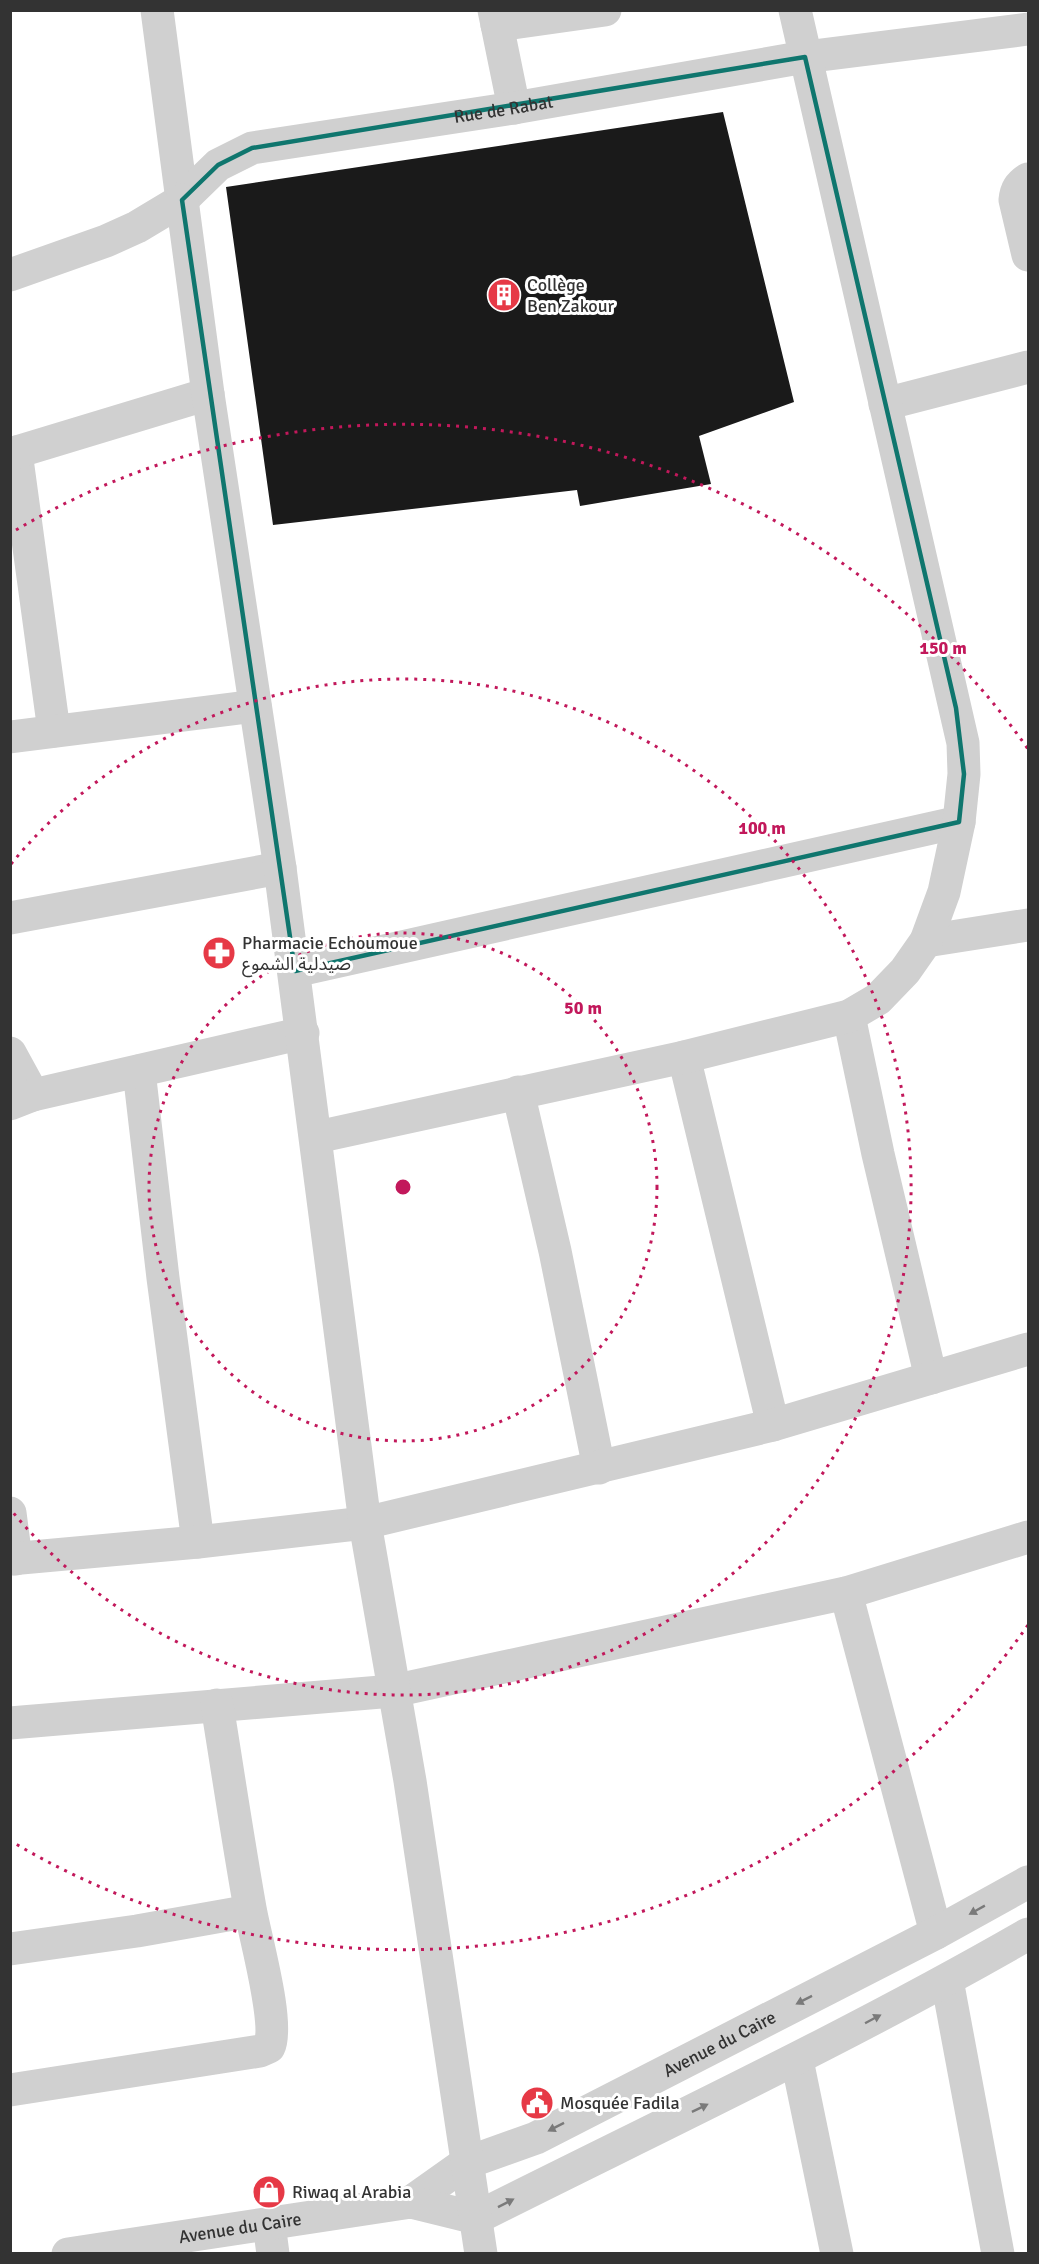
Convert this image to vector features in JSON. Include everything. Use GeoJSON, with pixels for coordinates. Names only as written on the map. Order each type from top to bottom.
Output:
{"type":"FeatureCollection","features":[{"type":"Feature","properties":{"kind":"street"},"geometry":{"type":"LineString","coordinates":[[157,10],[208,394],[295,971],[365,1523],[410,1781],[481,2253]]}},
{"type":"Feature","properties":{"kind":"street"},"geometry":{"type":"LineString","coordinates":[[514,108],[496,18],[605,10]]}},
{"type":"Feature","properties":{"kind":"street"},"geometry":{"type":"LineString","coordinates":[[317,1137],[684,1057],[849,1016],[878,999],[905,971],[926,941],[944,892],[959,822],[964,774],[963,743],[795,10]]}},
{"type":"Feature","properties":{"kind":"street","name":"Rue de Rabat"},"geometry":{"type":"LineString","coordinates":[[10,275],[106,241],[137,227],[182,200],[218,165],[252,148],[514,108],[805,57],[1029,29]]}},
{"type":"Feature","properties":{"kind":"street"},"geometry":{"type":"LineString","coordinates":[[1029,179],[1020,185],[1015,201],[1029,255]]}},
{"type":"Feature","properties":{"kind":"street"},"geometry":{"type":"LineString","coordinates":[[885,404],[1029,367]]}},
{"type":"Feature","properties":{"kind":"street"},"geometry":{"type":"LineString","coordinates":[[54,731],[13,453],[208,394]]}},
{"type":"Feature","properties":{"kind":"street"},"geometry":{"type":"LineString","coordinates":[[10,737],[255,706]]}},
{"type":"Feature","properties":{"kind":"street"},"geometry":{"type":"LineString","coordinates":[[295,971],[959,822]]}},
{"type":"Feature","properties":{"kind":"street"},"geometry":{"type":"LineString","coordinates":[[10,918],[280,868]]}},
{"type":"Feature","properties":{"kind":"street"},"geometry":{"type":"LineString","coordinates":[[926,941],[1029,925]]}},
{"type":"Feature","properties":{"kind":"street"},"geometry":{"type":"LineString","coordinates":[[849,1016],[878,1154],[931,1378]]}},
{"type":"Feature","properties":{"kind":"street"},"geometry":{"type":"LineString","coordinates":[[10,1053],[22,1100],[303,1033]]}},
{"type":"Feature","properties":{"kind":"street"},"geometry":{"type":"LineString","coordinates":[[684,1057],[773,1425]]}},
{"type":"Feature","properties":{"kind":"street"},"geometry":{"type":"LineString","coordinates":[[139,1071],[163,1278],[198,1542]]}},
{"type":"Feature","properties":{"kind":"street"},"geometry":{"type":"LineString","coordinates":[[518,1092],[555,1251],[599,1467]]}},
{"type":"Feature","properties":{"kind":"street"},"geometry":{"type":"LineString","coordinates":[[10,1514],[13,1559],[198,1542],[365,1523],[773,1425],[1029,1349]]}},
{"type":"Feature","properties":{"kind":"street"},"geometry":{"type":"LineString","coordinates":[[10,1723],[393,1691],[846,1593],[1029,1537]]}},
{"type":"Feature","properties":{"kind":"street"},"geometry":{"type":"LineString","coordinates":[[846,1593],[936,1933]]}},
{"type":"Feature","properties":{"kind":"street"},"geometry":{"type":"LineString","coordinates":[[10,2090],[269,2047],[273,2032],[250,1911],[217,1705]]}},
{"type":"Feature","properties":{"kind":"street","name":"Avenue du Caire"},"geometry":{"type":"LineString","coordinates":[[68,2253],[271,2239],[411,2202],[466,2163],[536,2138],[936,1933],[1029,1882]]}},
{"type":"Feature","properties":{"kind":"street"},"geometry":{"type":"LineString","coordinates":[[10,1948],[137,1931],[250,1911]]}},
{"type":"Feature","properties":{"kind":"street"},"geometry":{"type":"LineString","coordinates":[[476,2218],[797,2060],[1029,1934]]}},
{"type":"Feature","properties":{"kind":"street"},"geometry":{"type":"LineString","coordinates":[[947,1980],[998,2253]]}},
{"type":"Feature","properties":{"kind":"street"},"geometry":{"type":"LineString","coordinates":[[797,2060],[837,2253]]}},
{"type":"Feature","properties":{"kind":"street","name":"Avenue du Caire"},"geometry":{"type":"LineString","coordinates":[[411,2202],[476,2218]]}},
{"type":"Feature","properties":{"kind":"highlighted area"},"geometry":{"type":"Polygon","coordinates":[[[805,57],[956,708],[964,774],[959,822],[295,971],[182,200],[218,165],[252,148],[805,57]]]}},
{"type":"Feature","properties":{"kind":"building","name":"Collège Ben Zakour"},"geometry":{"type":"Polygon","coordinates":[[[723,112],[794,402],[699,436],[711,484],[580,506],[577,490],[273,525],[226,187],[723,112]]]}},
{"type":"Feature","properties":{"kind":"place","name":"Collège Ben Zakour"},"geometry":{"type":"Point","coordinates":[504,295]}},
{"type":"Feature","properties":{"kind":"place","name":"Pharmacie Echoumoue صيدلية الشموع"},"geometry":{"type":"Point","coordinates":[219,953]}},
{"type":"Feature","properties":{"kind":"place","name":"Mosquée Fadila"},"geometry":{"type":"Point","coordinates":[537,2103]}},
{"type":"Feature","properties":{"kind":"place","name":"Riwaq al Arabia"},"geometry":{"type":"Point","coordinates":[269,2192]}}]}
